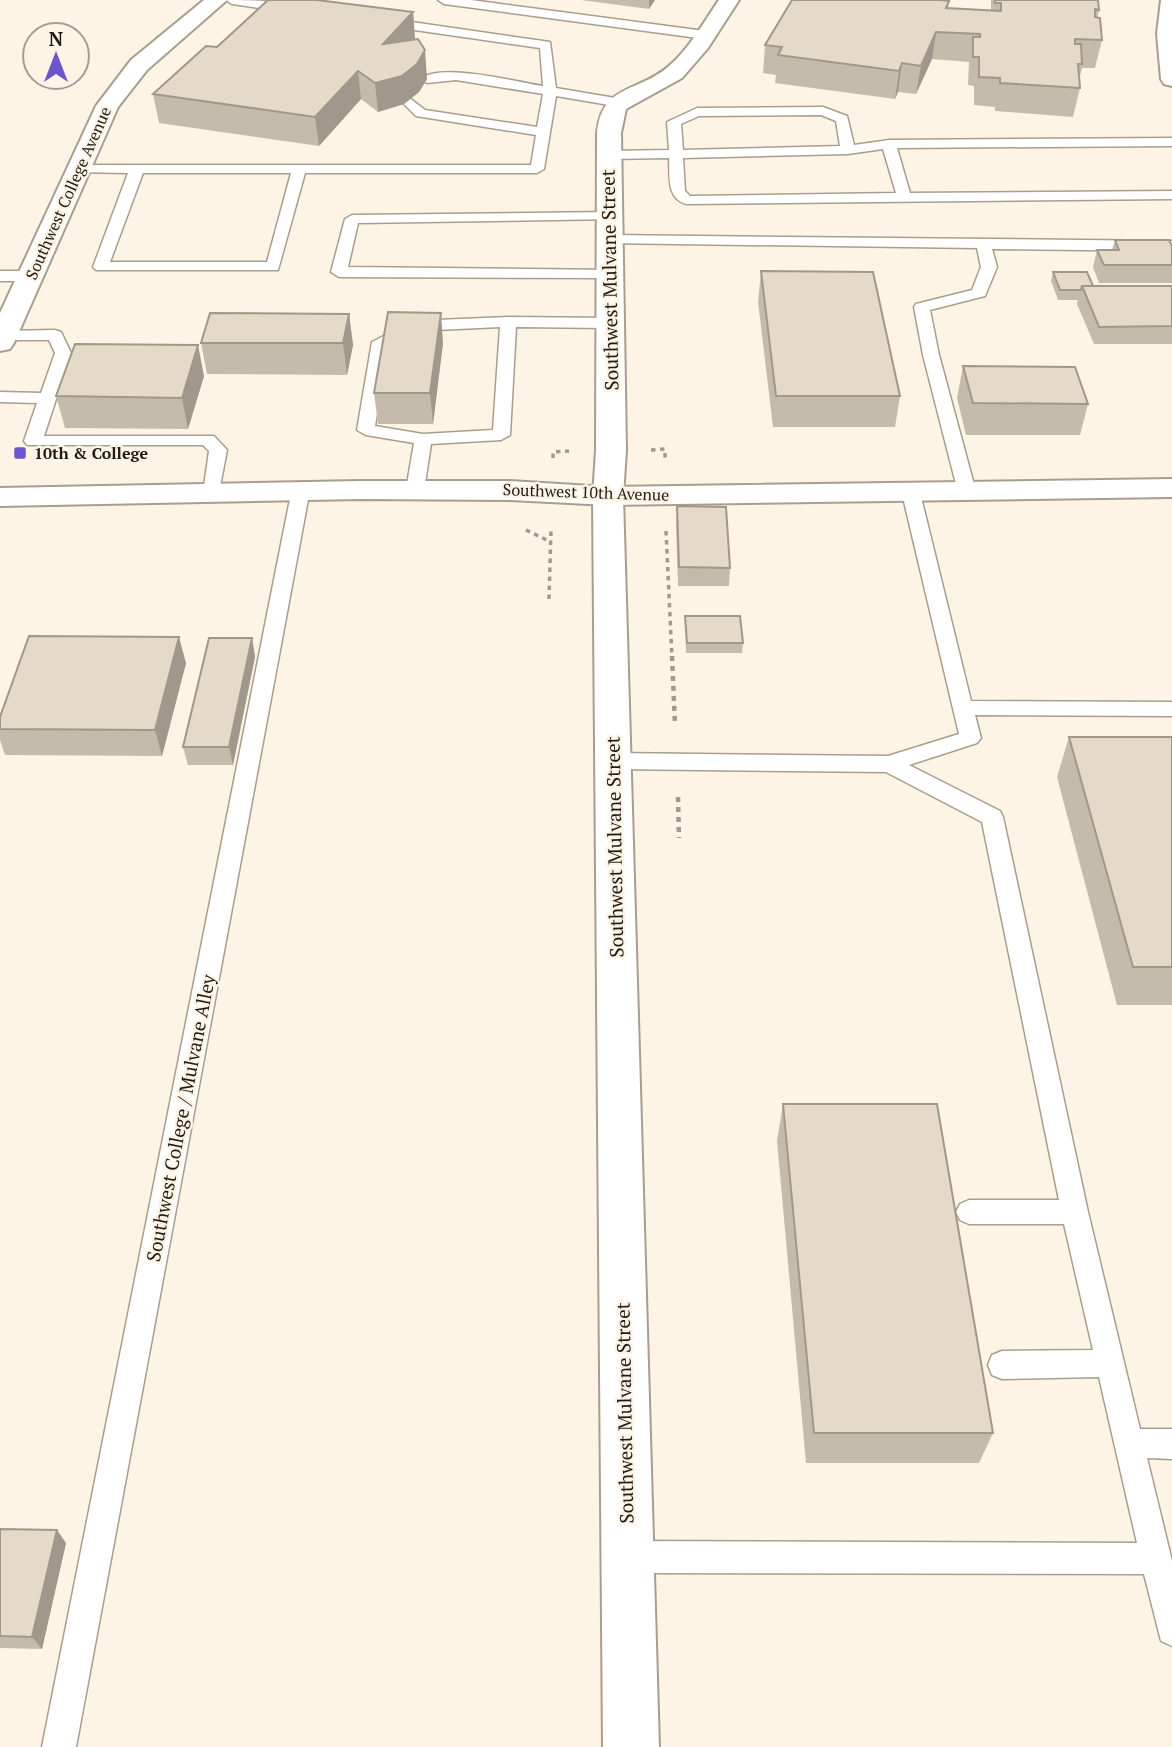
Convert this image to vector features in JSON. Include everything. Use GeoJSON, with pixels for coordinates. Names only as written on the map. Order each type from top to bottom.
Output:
{"type":"FeatureCollection","features":[{"type":"Feature","properties":{"kind":"street","name":"Southwest College Avenue"},"geometry":{"type":"LineString","coordinates":[[2,339],[107,106],[139,65],[217,0]]}},
{"type":"Feature","properties":{"kind":"street"},"geometry":{"type":"LineString","coordinates":[[621,103],[663,82],[687,61],[729,0]]}},
{"type":"Feature","properties":{"kind":"street"},"geometry":{"type":"LineString","coordinates":[[1171,0],[1168,34],[1172,79]]}},
{"type":"Feature","properties":{"kind":"street","name":"Southwest Mulvane Street"},"geometry":{"type":"LineString","coordinates":[[621,103],[612,111],[608,155],[608,496],[631,1747]]}},
{"type":"Feature","properties":{"kind":"street","name":"Southwest 10th Avenue"},"geometry":{"type":"LineString","coordinates":[[0,497],[300,489],[552,490],[608,496],[1172,488]]}},
{"type":"Feature","properties":{"kind":"lane"},"geometry":{"type":"LineString","coordinates":[[232,0],[284,4],[306,11]]}},
{"type":"Feature","properties":{"kind":"lane"},"geometry":{"type":"LineString","coordinates":[[78,169],[537,169],[550,91],[546,45],[464,18],[444,0]]}},
{"type":"Feature","properties":{"kind":"lane"},"geometry":{"type":"LineString","coordinates":[[372,20],[464,18],[705,35]]}},
{"type":"Feature","properties":{"kind":"lane"},"geometry":{"type":"LineString","coordinates":[[427,79],[456,76],[621,103]]}},
{"type":"Feature","properties":{"kind":"lane"},"geometry":{"type":"LineString","coordinates":[[408,101],[421,113],[543,132]]}},
{"type":"Feature","properties":{"kind":"lane"},"geometry":{"type":"LineString","coordinates":[[848,150],[842,119],[823,111],[696,113],[674,122],[678,192],[686,200],[1172,195]]}},
{"type":"Feature","properties":{"kind":"lane"},"geometry":{"type":"LineString","coordinates":[[608,155],[848,150],[888,144],[1172,142]]}},
{"type":"Feature","properties":{"kind":"lane"},"geometry":{"type":"LineString","coordinates":[[888,144],[904,198]]}},
{"type":"Feature","properties":{"kind":"lane"},"geometry":{"type":"LineString","coordinates":[[137,169],[101,267],[273,267],[299,169]]}},
{"type":"Feature","properties":{"kind":"lane"},"geometry":{"type":"LineString","coordinates":[[609,243],[339,272],[352,219],[609,243],[1172,246]]}},
{"type":"Feature","properties":{"kind":"lane"},"geometry":{"type":"LineString","coordinates":[[967,492],[931,355],[922,307],[979,292],[989,267],[983,244]]}},
{"type":"Feature","properties":{"kind":"lane"},"geometry":{"type":"LineString","coordinates":[[0,276],[30,276]]}},
{"type":"Feature","properties":{"kind":"lane"},"geometry":{"type":"LineString","coordinates":[[508,323],[501,435],[423,439],[366,430],[380,342],[413,326],[508,323],[610,323]]}},
{"type":"Feature","properties":{"kind":"lane"},"geometry":{"type":"LineString","coordinates":[[2,339],[55,335],[63,353],[33,441],[208,440],[218,450],[212,493]]}},
{"type":"Feature","properties":{"kind":"lane"},"geometry":{"type":"LineString","coordinates":[[0,397],[47,398]]}},
{"type":"Feature","properties":{"kind":"lane"},"geometry":{"type":"LineString","coordinates":[[415,490],[423,439]]}},
{"type":"Feature","properties":{"kind":"lane","name":"Southwest College / Mulvane Alley"},"geometry":{"type":"LineString","coordinates":[[59,1747],[300,489]]}},
{"type":"Feature","properties":{"kind":"lane"},"geometry":{"type":"LineString","coordinates":[[613,761],[889,764],[970,738],[911,493]]}},
{"type":"Feature","properties":{"kind":"lane"},"geometry":{"type":"LineString","coordinates":[[963,708],[1172,709]]}},
{"type":"Feature","properties":{"kind":"lane"},"geometry":{"type":"LineString","coordinates":[[889,764],[992,817],[1075,1212],[1172,1630]]}},
{"type":"Feature","properties":{"kind":"lane"},"geometry":{"type":"LineString","coordinates":[[970,1212],[1075,1212]]}},
{"type":"Feature","properties":{"kind":"lane"},"geometry":{"type":"LineString","coordinates":[[1002,1366],[1112,1363]]}},
{"type":"Feature","properties":{"kind":"lane"},"geometry":{"type":"LineString","coordinates":[[1130,1443],[1172,1444]]}},
{"type":"Feature","properties":{"kind":"lane"},"geometry":{"type":"LineString","coordinates":[[626,1556],[1156,1559]]}},
{"type":"Feature","properties":{"kind":"path"},"geometry":{"type":"LineString","coordinates":[[664,520],[679,838]]}},
{"type":"Feature","properties":{"kind":"path"},"geometry":{"type":"LineString","coordinates":[[549,599],[551,528]]}},
{"type":"Feature","properties":{"kind":"building"},"geometry":{"type":"Polygon","coordinates":[[[268,0],[317,0],[413,12],[383,44],[418,39],[425,50],[417,64],[402,76],[375,83],[358,71],[315,117],[153,94],[206,46],[217,47],[268,0]]]}},
{"type":"Feature","properties":{"kind":"building"},"geometry":{"type":"Polygon","coordinates":[[[792,0],[941,0],[949,1],[946,8],[1001,11],[1001,3],[995,3],[995,0],[1098,0],[1099,10],[1095,9],[1095,17],[1100,18],[1102,40],[1075,39],[1075,44],[1081,44],[1082,64],[1078,64],[1080,88],[1000,83],[1000,78],[979,77],[979,57],[973,57],[973,37],[980,37],[980,34],[936,32],[921,66],[902,63],[899,71],[778,55],[782,47],[765,45],[792,0]]]}},
{"type":"Feature","properties":{"kind":"building"},"geometry":{"type":"Polygon","coordinates":[[[1115,240],[1169,240],[1172,246],[1172,265],[1104,265],[1097,250],[1119,250],[1115,240]]]}},
{"type":"Feature","properties":{"kind":"building"},"geometry":{"type":"Polygon","coordinates":[[[761,271],[873,272],[900,396],[776,396],[761,271]]]}},
{"type":"Feature","properties":{"kind":"building"},"geometry":{"type":"Polygon","coordinates":[[[1053,272],[1087,272],[1093,286],[1082,286],[1081,290],[1060,290],[1053,272]]]}},
{"type":"Feature","properties":{"kind":"building"},"geometry":{"type":"Polygon","coordinates":[[[1082,286],[1172,286],[1172,326],[1099,327],[1082,286]]]}},
{"type":"Feature","properties":{"kind":"building"},"geometry":{"type":"Polygon","coordinates":[[[388,312],[441,313],[430,393],[374,393],[388,312]]]}},
{"type":"Feature","properties":{"kind":"building"},"geometry":{"type":"Polygon","coordinates":[[[210,313],[349,314],[343,343],[201,343],[210,313]]]}},
{"type":"Feature","properties":{"kind":"building"},"geometry":{"type":"Polygon","coordinates":[[[75,344],[198,345],[182,398],[56,396],[75,344]]]}},
{"type":"Feature","properties":{"kind":"building"},"geometry":{"type":"Polygon","coordinates":[[[963,366],[1075,367],[1088,404],[973,403],[963,366]]]}},
{"type":"Feature","properties":{"kind":"building"},"geometry":{"type":"Polygon","coordinates":[[[677,506],[726,507],[730,568],[679,567],[677,506]]]}},
{"type":"Feature","properties":{"kind":"building"},"geometry":{"type":"Polygon","coordinates":[[[685,616],[740,616],[743,643],[687,643],[685,616]]]}},
{"type":"Feature","properties":{"kind":"building"},"geometry":{"type":"Polygon","coordinates":[[[29,636],[179,637],[155,730],[0,729],[0,717],[29,636]]]}},
{"type":"Feature","properties":{"kind":"building"},"geometry":{"type":"Polygon","coordinates":[[[209,638],[252,638],[229,747],[183,747],[209,638]]]}},
{"type":"Feature","properties":{"kind":"building"},"geometry":{"type":"Polygon","coordinates":[[[1069,737],[1172,737],[1172,967],[1133,967],[1069,737]]]}},
{"type":"Feature","properties":{"kind":"building"},"geometry":{"type":"Polygon","coordinates":[[[783,1104],[937,1104],[993,1433],[814,1433],[783,1104]]]}},
{"type":"Feature","properties":{"kind":"building"},"geometry":{"type":"Polygon","coordinates":[[[0,1529],[57,1530],[32,1637],[0,1636],[0,1529]]]}},
{"type":"Feature","properties":{"kind":"place","name":"10th & College"},"geometry":{"type":"Point","coordinates":[20,453]}}]}
